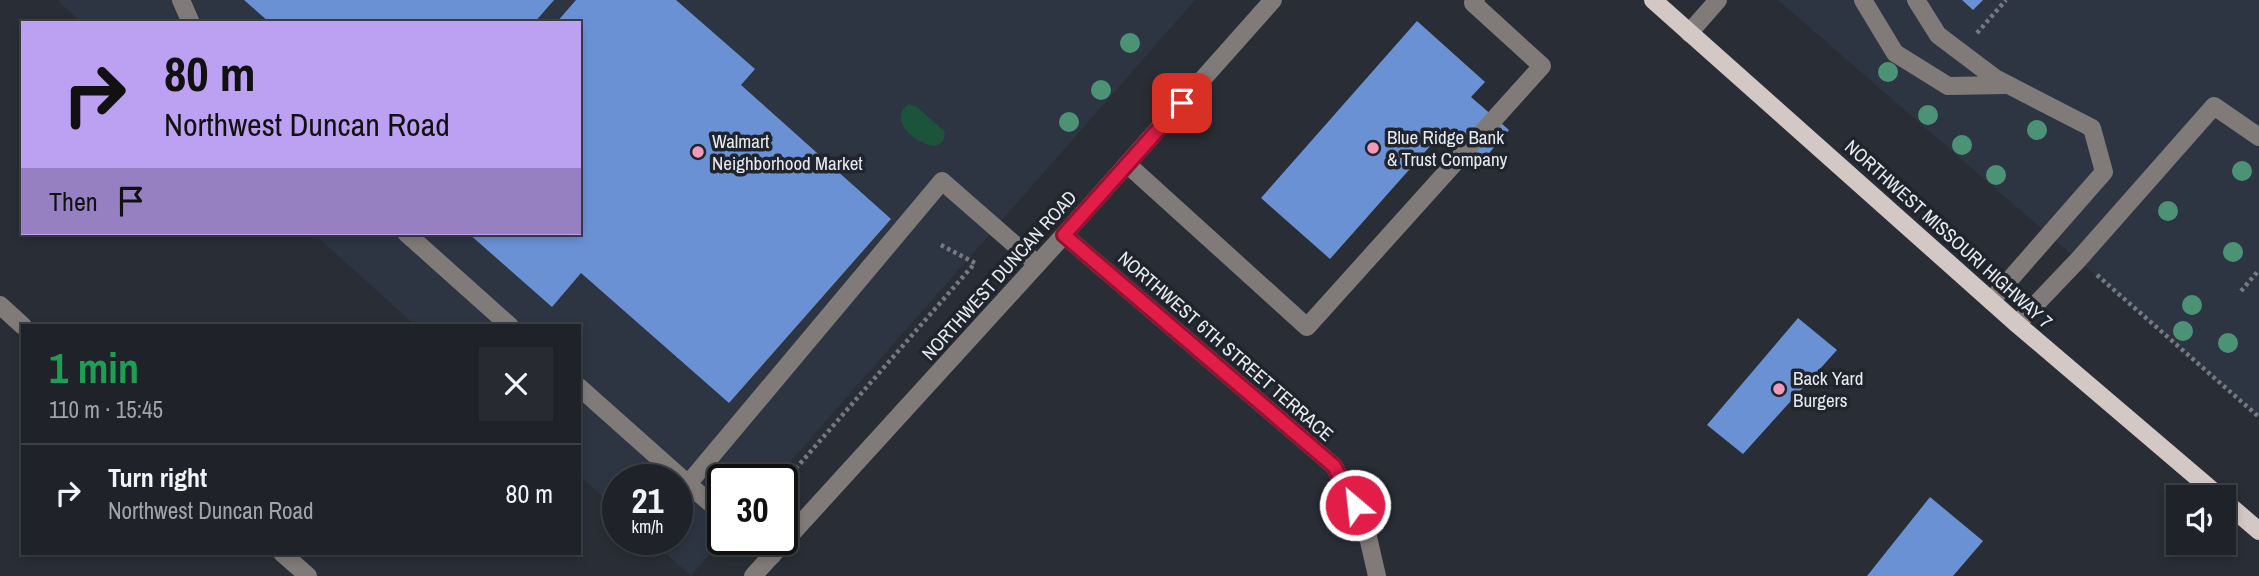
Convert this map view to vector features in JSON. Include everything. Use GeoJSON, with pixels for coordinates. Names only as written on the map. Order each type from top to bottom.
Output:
{"type":"FeatureCollection","features":[{"type":"Feature","properties":{"kind":"main road","name":"NORTHWEST MISSOURI HIGHWAY 7"},"geometry":{"type":"LineString","coordinates":[[1653,0],[2017,324],[2206,485]]}},
{"type":"Feature","properties":{"kind":"main road"},"geometry":{"type":"LineString","coordinates":[[2236,511],[2259,531]]}},
{"type":"Feature","properties":{"kind":"street"},"geometry":{"type":"LineString","coordinates":[[181,0],[190,21]]}},
{"type":"Feature","properties":{"kind":"street","name":"NORTHWEST DUNCAN ROAD"},"geometry":{"type":"LineString","coordinates":[[753,576],[1064,235],[1273,0]]}},
{"type":"Feature","properties":{"kind":"street"},"geometry":{"type":"LineString","coordinates":[[1128,164],[1307,327],[1542,66],[1473,3],[1476,0]]}},
{"type":"Feature","properties":{"kind":"street"},"geometry":{"type":"LineString","coordinates":[[1689,33],[1718,0]]}},
{"type":"Feature","properties":{"kind":"street"},"geometry":{"type":"LineString","coordinates":[[1863,0],[1895,53],[1948,86],[2008,85]]}},
{"type":"Feature","properties":{"kind":"street"},"geometry":{"type":"LineString","coordinates":[[1916,0],[1938,34],[1995,79],[2092,128],[2104,172],[1991,301]]}},
{"type":"Feature","properties":{"kind":"street"},"geometry":{"type":"LineString","coordinates":[[2017,324],[2079,259],[2214,106],[2259,137]]}},
{"type":"Feature","properties":{"kind":"street"},"geometry":{"type":"LineString","coordinates":[[693,478],[942,181],[1037,264]]}},
{"type":"Feature","properties":{"kind":"street"},"geometry":{"type":"LineString","coordinates":[[407,235],[508,324]]}},
{"type":"Feature","properties":{"kind":"street","name":"NORTHWEST 6TH STREET TERRACE"},"geometry":{"type":"LineString","coordinates":[[1064,235],[1334,466],[1365,524],[1377,576]]}},
{"type":"Feature","properties":{"kind":"street"},"geometry":{"type":"LineString","coordinates":[[0,305],[21,324]]}},
{"type":"Feature","properties":{"kind":"street"},"geometry":{"type":"LineString","coordinates":[[581,389],[666,464]]}},
{"type":"Feature","properties":{"kind":"street"},"geometry":{"type":"LineString","coordinates":[[693,488],[707,500]]}},
{"type":"Feature","properties":{"kind":"street"},"geometry":{"type":"LineString","coordinates":[[284,555],[309,576]]}},
{"type":"Feature","properties":{"kind":"path"},"geometry":{"type":"LineString","coordinates":[[1967,26],[1976,34],[2006,0]]}},
{"type":"Feature","properties":{"kind":"path"},"geometry":{"type":"LineString","coordinates":[[798,466],[975,263],[939,244]]}},
{"type":"Feature","properties":{"kind":"path"},"geometry":{"type":"LineString","coordinates":[[2079,259],[2259,417]]}},
{"type":"Feature","properties":{"kind":"path"},"geometry":{"type":"LineString","coordinates":[[2241,291],[2259,270]]}},
{"type":"Feature","properties":{"kind":"shaded area"},"geometry":{"type":"Polygon","coordinates":[[[57,0],[1195,0],[788,464],[707,464],[707,555],[709,555],[691,576],[668,555],[693,555],[693,464],[602,464],[602,496],[581,477],[581,324],[414,324],[315,235],[581,235],[581,21],[80,21],[57,0]]]}},
{"type":"Feature","properties":{"kind":"shaded area"},"geometry":{"type":"Polygon","coordinates":[[[1778,0],[2259,0],[2259,417],[1778,0]]]}},
{"type":"Feature","properties":{"kind":"green space"},"geometry":{"type":"Polygon","coordinates":[[[909,104],[917,107],[945,132],[943,142],[935,146],[928,145],[907,131],[901,117],[909,104]]]}},
{"type":"Feature","properties":{"kind":"building"},"geometry":{"type":"Polygon","coordinates":[[[244,0],[554,0],[536,21],[268,21],[244,0]]]}},
{"type":"Feature","properties":{"kind":"building","name":"Walmart Neighborhood Market"},"geometry":{"type":"Polygon","coordinates":[[[576,0],[676,0],[755,69],[741,85],[891,219],[729,403],[581,273],[552,307],[470,235],[581,235],[581,21],[558,21],[576,0]]]}},
{"type":"Feature","properties":{"kind":"building"},"geometry":{"type":"Polygon","coordinates":[[[1962,0],[1983,0],[1973,10],[1962,0]]]}},
{"type":"Feature","properties":{"kind":"building"},"geometry":{"type":"Polygon","coordinates":[[[1417,21],[1485,82],[1471,97],[1509,130],[1484,159],[1447,127],[1330,259],[1261,198],[1417,21]]]}},
{"type":"Feature","properties":{"kind":"building"},"geometry":{"type":"Polygon","coordinates":[[[1798,318],[1837,350],[1743,454],[1707,425],[1798,318]]]}},
{"type":"Feature","properties":{"kind":"building"},"geometry":{"type":"Polygon","coordinates":[[[1930,497],[1983,541],[1953,576],[1867,576],[1930,497]]]}},
{"type":"Feature","properties":{"kind":"place","name":"Blue Ridge Bank & Trust Company"},"geometry":{"type":"Point","coordinates":[1373,148]}},
{"type":"Feature","properties":{"kind":"place","name":"Walmart Neighborhood Market"},"geometry":{"type":"Point","coordinates":[698,152]}},
{"type":"Feature","properties":{"kind":"place","name":"Back Yard Burgers"},"geometry":{"type":"Point","coordinates":[1779,389]}},
{"type":"Feature","properties":{"kind":"route"},"geometry":{"type":"LineString","coordinates":[[1182,103],[1064,235],[1334,466],[1355,505]]}}]}
